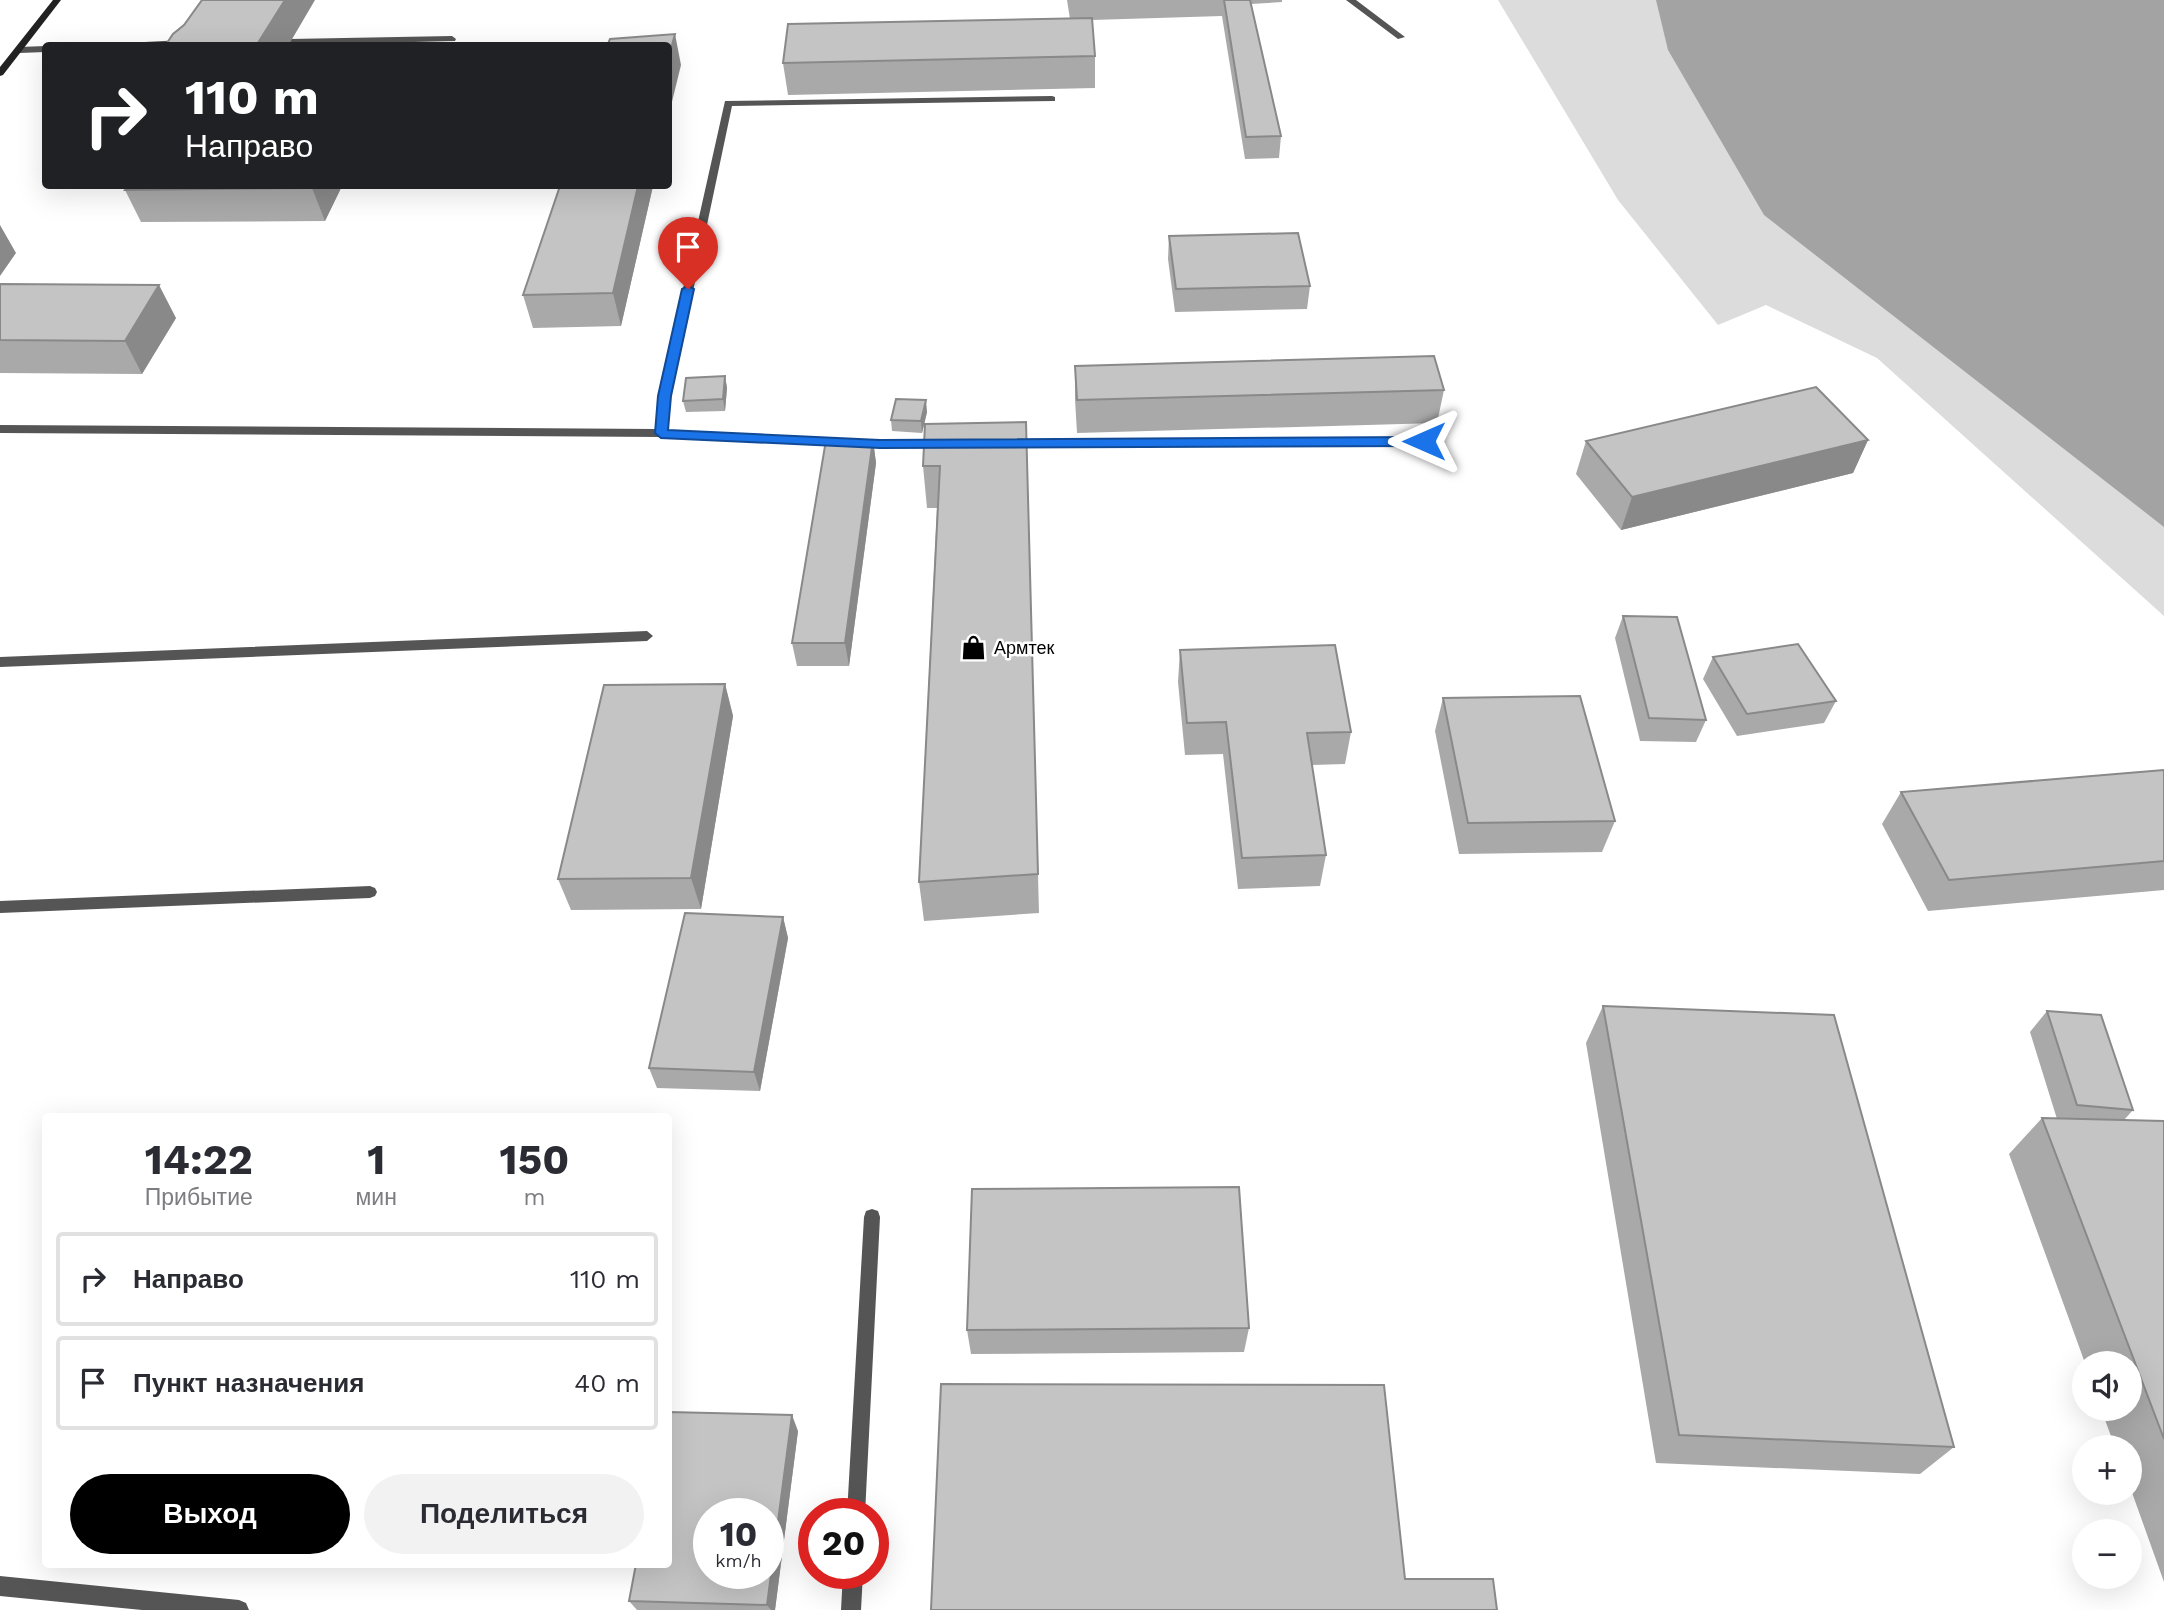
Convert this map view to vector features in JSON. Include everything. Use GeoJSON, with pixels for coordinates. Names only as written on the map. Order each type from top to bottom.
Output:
{"type":"FeatureCollection","features":[{"type":"Feature","properties":{"kind":"main road"},"geometry":{"type":"LineString","coordinates":[[0,73],[57,0]]}},
{"type":"Feature","properties":{"kind":"lane"},"geometry":{"type":"LineString","coordinates":[[1350,0],[1401,37]]}},
{"type":"Feature","properties":{"kind":"lane"},"geometry":{"type":"LineString","coordinates":[[290,42],[452,40]]}},
{"type":"Feature","properties":{"kind":"lane"},"geometry":{"type":"LineString","coordinates":[[19,50],[42,48]]}},
{"type":"Feature","properties":{"kind":"lane"},"geometry":{"type":"LineString","coordinates":[[661,433],[665,396],[728,103],[1052,99]]}},
{"type":"Feature","properties":{"kind":"lane"},"geometry":{"type":"LineString","coordinates":[[0,429],[661,433],[880,444],[950,444]]}},
{"type":"Feature","properties":{"kind":"lane"},"geometry":{"type":"LineString","coordinates":[[992,443],[1424,441]]}},
{"type":"Feature","properties":{"kind":"lane"},"geometry":{"type":"LineString","coordinates":[[0,662],[647,636]]}},
{"type":"Feature","properties":{"kind":"lane"},"geometry":{"type":"LineString","coordinates":[[0,907],[370,892]]}},
{"type":"Feature","properties":{"kind":"lane"},"geometry":{"type":"LineString","coordinates":[[857,1498],[872,1217]]}},
{"type":"Feature","properties":{"kind":"lane"},"geometry":{"type":"LineString","coordinates":[[0,1586],[239,1610]]}},
{"type":"Feature","properties":{"kind":"lane"},"geometry":{"type":"LineString","coordinates":[[851,1610],[852,1589]]}},
{"type":"Feature","properties":{"kind":"shaded area"},"geometry":{"type":"Polygon","coordinates":[[[1498,0],[2164,0],[2164,616],[1877,358],[1766,305],[1718,325],[1618,200],[1498,0]]]}},
{"type":"Feature","properties":{"kind":"shaded area"},"geometry":{"type":"Polygon","coordinates":[[[1656,0],[2164,0],[2164,527],[1764,215],[1668,50],[1656,0]]]}},
{"type":"Feature","properties":{"kind":"building"},"geometry":{"type":"Polygon","coordinates":[[[202,0],[285,0],[259,42],[168,42],[202,0]]]}},
{"type":"Feature","properties":{"kind":"building"},"geometry":{"type":"Polygon","coordinates":[[[1224,0],[1250,0],[1281,136],[1246,137],[1224,0]]]}},
{"type":"Feature","properties":{"kind":"building"},"geometry":{"type":"Polygon","coordinates":[[[1092,18],[1095,56],[783,63],[788,24],[1092,18]]]}},
{"type":"Feature","properties":{"kind":"building"},"geometry":{"type":"Polygon","coordinates":[[[675,34],[672,45],[672,42],[609,42],[610,39],[675,34]]]}},
{"type":"Feature","properties":{"kind":"building"},"geometry":{"type":"Polygon","coordinates":[[[126,189],[218,189],[125,190],[126,189]]]}},
{"type":"Feature","properties":{"kind":"building"},"geometry":{"type":"Polygon","coordinates":[[[559,189],[637,189],[613,293],[523,295],[559,189]]]}},
{"type":"Feature","properties":{"kind":"building"},"geometry":{"type":"Polygon","coordinates":[[[1298,233],[1310,286],[1176,289],[1169,236],[1298,233]]]}},
{"type":"Feature","properties":{"kind":"building"},"geometry":{"type":"Polygon","coordinates":[[[0,284],[159,285],[125,341],[0,340],[0,284]]]}},
{"type":"Feature","properties":{"kind":"building"},"geometry":{"type":"Polygon","coordinates":[[[1434,356],[1444,390],[1077,400],[1075,366],[1434,356]]]}},
{"type":"Feature","properties":{"kind":"building"},"geometry":{"type":"Polygon","coordinates":[[[725,376],[723,399],[683,401],[686,378],[725,376]]]}},
{"type":"Feature","properties":{"kind":"building"},"geometry":{"type":"Polygon","coordinates":[[[1816,387],[1868,440],[1632,497],[1586,441],[1816,387]]]}},
{"type":"Feature","properties":{"kind":"building"},"geometry":{"type":"Polygon","coordinates":[[[896,399],[926,400],[921,421],[891,420],[896,399]]]}},
{"type":"Feature","properties":{"kind":"building"},"geometry":{"type":"Polygon","coordinates":[[[1026,422],[1038,874],[919,882],[940,466],[923,466],[925,424],[1026,422]]]}},
{"type":"Feature","properties":{"kind":"building"},"geometry":{"type":"Polygon","coordinates":[[[826,440],[873,440],[845,643],[792,643],[826,440]]]}},
{"type":"Feature","properties":{"kind":"building"},"geometry":{"type":"Polygon","coordinates":[[[1623,616],[1677,617],[1706,720],[1649,718],[1623,616]]]}},
{"type":"Feature","properties":{"kind":"building"},"geometry":{"type":"Polygon","coordinates":[[[1798,644],[1836,701],[1747,714],[1713,657],[1798,644]]]}},
{"type":"Feature","properties":{"kind":"building"},"geometry":{"type":"Polygon","coordinates":[[[1335,645],[1351,732],[1307,733],[1326,855],[1242,858],[1226,722],[1187,723],[1180,650],[1335,645]]]}},
{"type":"Feature","properties":{"kind":"building"},"geometry":{"type":"Polygon","coordinates":[[[725,684],[691,878],[558,879],[604,685],[725,684]]]}},
{"type":"Feature","properties":{"kind":"building"},"geometry":{"type":"Polygon","coordinates":[[[1580,696],[1615,821],[1468,823],[1443,698],[1580,696]]]}},
{"type":"Feature","properties":{"kind":"building"},"geometry":{"type":"Polygon","coordinates":[[[2164,770],[2164,861],[1949,880],[1901,792],[2164,770]]]}},
{"type":"Feature","properties":{"kind":"building"},"geometry":{"type":"Polygon","coordinates":[[[685,913],[783,917],[754,1072],[649,1068],[685,913]]]}},
{"type":"Feature","properties":{"kind":"building"},"geometry":{"type":"Polygon","coordinates":[[[1603,1006],[1834,1015],[1954,1447],[1679,1435],[1603,1006]]]}},
{"type":"Feature","properties":{"kind":"building"},"geometry":{"type":"Polygon","coordinates":[[[2047,1011],[2101,1015],[2133,1110],[2077,1105],[2047,1011]]]}},
{"type":"Feature","properties":{"kind":"building"},"geometry":{"type":"Polygon","coordinates":[[[2042,1118],[2164,1121],[2164,1439],[2142,1381],[2142,1351],[2131,1351],[2042,1118]]]}},
{"type":"Feature","properties":{"kind":"building"},"geometry":{"type":"Polygon","coordinates":[[[1239,1187],[1249,1328],[967,1330],[972,1189],[1239,1187]]]}},
{"type":"Feature","properties":{"kind":"building"},"geometry":{"type":"Polygon","coordinates":[[[941,1384],[1384,1385],[1405,1579],[1493,1579],[1497,1610],[931,1610],[941,1384]]]}},
{"type":"Feature","properties":{"kind":"building"},"geometry":{"type":"Polygon","coordinates":[[[672,1412],[792,1415],[781,1498],[693,1498],[693,1589],[769,1589],[767,1605],[629,1601],[635,1568],[672,1568],[672,1412]]]}},
{"type":"Feature","properties":{"kind":"place","name":"Армтек"},"geometry":{"type":"Point","coordinates":[974,647]}},
{"type":"Feature","properties":{"kind":"route"},"geometry":{"type":"LineString","coordinates":[[688,289],[665,396],[661,433],[880,444],[1424,441]]}}]}
